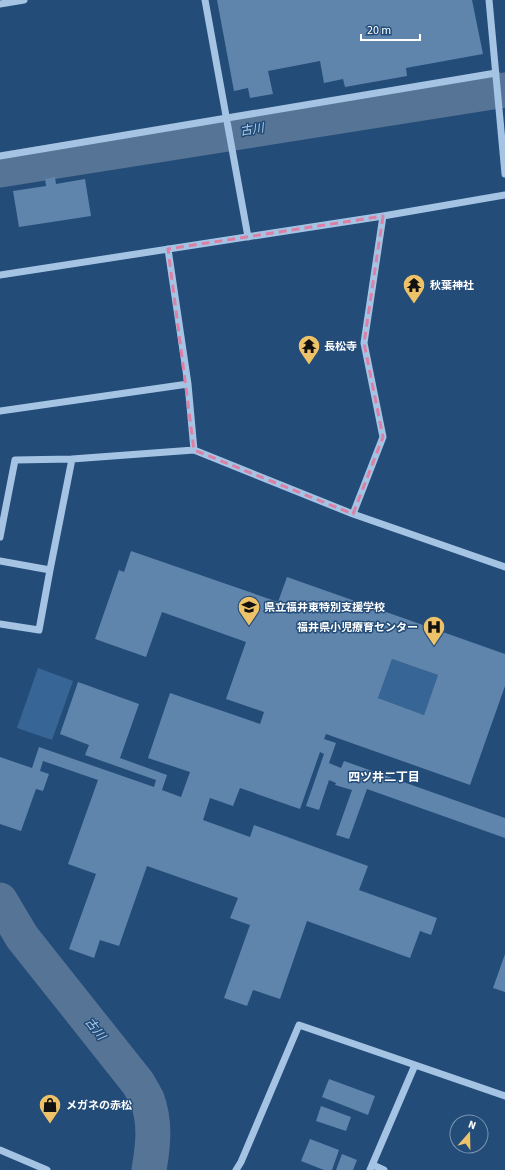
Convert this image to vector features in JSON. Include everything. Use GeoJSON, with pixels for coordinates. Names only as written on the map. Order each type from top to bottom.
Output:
{"type":"FeatureCollection","features":[{"type":"Feature","properties":{"kind":"street"},"geometry":{"type":"LineString","coordinates":[[0,4],[24,0]]}},
{"type":"Feature","properties":{"kind":"street"},"geometry":{"type":"LineString","coordinates":[[205,0],[248,237]]}},
{"type":"Feature","properties":{"kind":"street"},"geometry":{"type":"LineString","coordinates":[[489,0],[505,174]]}},
{"type":"Feature","properties":{"kind":"street"},"geometry":{"type":"LineString","coordinates":[[0,156],[496,74]]}},
{"type":"Feature","properties":{"kind":"street"},"geometry":{"type":"LineString","coordinates":[[0,276],[383,216],[505,195]]}},
{"type":"Feature","properties":{"kind":"street"},"geometry":{"type":"LineString","coordinates":[[353,514],[383,437],[364,343],[383,216]]}},
{"type":"Feature","properties":{"kind":"street"},"geometry":{"type":"LineString","coordinates":[[168,249],[188,384],[194,450]]}},
{"type":"Feature","properties":{"kind":"street"},"geometry":{"type":"LineString","coordinates":[[0,411],[188,384]]}},
{"type":"Feature","properties":{"kind":"street"},"geometry":{"type":"LineString","coordinates":[[0,537],[15,460],[72,459],[194,450],[353,514],[505,567]]}},
{"type":"Feature","properties":{"kind":"street"},"geometry":{"type":"LineString","coordinates":[[0,624],[39,630],[72,459]]}},
{"type":"Feature","properties":{"kind":"street"},"geometry":{"type":"LineString","coordinates":[[0,560],[50,570]]}},
{"type":"Feature","properties":{"kind":"street"},"geometry":{"type":"LineString","coordinates":[[236,1170],[241,1162],[299,1025],[505,1096]]}},
{"type":"Feature","properties":{"kind":"street"},"geometry":{"type":"LineString","coordinates":[[384,1170],[371,1168],[415,1065]]}},
{"type":"Feature","properties":{"kind":"street"},"geometry":{"type":"LineString","coordinates":[[0,1150],[46,1170]]}},
{"type":"Feature","properties":{"kind":"highlighted area"},"geometry":{"type":"Polygon","coordinates":[[[383,216],[364,343],[383,437],[353,514],[194,450],[168,249],[383,216]]]}},
{"type":"Feature","properties":{"kind":"shaded area"},"geometry":{"type":"Polygon","coordinates":[[[392,659],[438,675],[424,715],[378,698],[392,659]]]}},
{"type":"Feature","properties":{"kind":"shaded area"},"geometry":{"type":"Polygon","coordinates":[[[38,668],[73,681],[52,740],[17,728],[38,668]]]}},
{"type":"Feature","properties":{"kind":"building"},"geometry":{"type":"Polygon","coordinates":[[[217,0],[472,0],[483,54],[406,68],[407,76],[345,87],[343,79],[324,83],[320,61],[268,71],[273,94],[250,98],[248,88],[234,91],[217,0]]]}},
{"type":"Feature","properties":{"kind":"building"},"geometry":{"type":"Polygon","coordinates":[[[55,177],[56,184],[85,179],[91,216],[19,227],[13,191],[46,186],[45,179],[55,177]]]}},
{"type":"Feature","properties":{"kind":"building"},"geometry":{"type":"Polygon","coordinates":[[[131,551],[278,602],[287,577],[505,654],[505,686],[470,785],[326,734],[324,739],[336,743],[329,763],[341,768],[344,761],[505,818],[505,838],[367,789],[349,839],[336,835],[352,790],[335,785],[336,783],[329,780],[319,810],[306,806],[324,754],[320,752],[300,809],[240,788],[233,806],[210,798],[203,820],[250,837],[254,825],[368,866],[359,890],[437,918],[431,935],[420,931],[410,958],[307,921],[280,999],[253,990],[247,1006],[224,998],[250,925],[230,918],[238,898],[147,866],[119,946],[100,940],[94,958],[69,949],[96,874],[68,864],[98,780],[43,761],[40,771],[49,774],[43,791],[36,789],[21,831],[0,824],[0,757],[32,768],[39,747],[154,787],[156,780],[85,755],[89,745],[60,734],[78,682],[139,704],[120,758],[167,775],[162,790],[181,797],[190,772],[148,758],[170,693],[260,724],[264,712],[226,699],[246,642],[162,612],[146,657],[95,639],[119,570],[124,572],[131,551]],[[392,659],[378,698],[424,715],[438,675],[392,659]]]}},
{"type":"Feature","properties":{"kind":"building"},"geometry":{"type":"Polygon","coordinates":[[[505,954],[505,992],[493,988],[505,954]]]}},
{"type":"Feature","properties":{"kind":"building"},"geometry":{"type":"Polygon","coordinates":[[[329,1079],[375,1096],[368,1115],[322,1097],[329,1079]]]}},
{"type":"Feature","properties":{"kind":"building"},"geometry":{"type":"Polygon","coordinates":[[[321,1106],[351,1117],[346,1131],[316,1121],[321,1106]]]}},
{"type":"Feature","properties":{"kind":"building"},"geometry":{"type":"Polygon","coordinates":[[[310,1139],[339,1150],[332,1170],[324,1170],[301,1161],[310,1139]]]}},
{"type":"Feature","properties":{"kind":"building"},"geometry":{"type":"Polygon","coordinates":[[[342,1154],[357,1160],[353,1170],[336,1170],[342,1154]]]}},
{"type":"Feature","properties":{"kind":"waterway","name":"古川"},"geometry":{"type":"LineString","coordinates":[[0,170],[505,90]]}},
{"type":"Feature","properties":{"kind":"waterway","name":"古川"},"geometry":{"type":"LineString","coordinates":[[0,900],[22,937],[138,1083],[147,1099],[153,1126],[149,1170]]}},
{"type":"Feature","properties":{"kind":"place","name":"秋葉神社"},"geometry":{"type":"Point","coordinates":[414,304]}},
{"type":"Feature","properties":{"kind":"place","name":"長松寺"},"geometry":{"type":"Point","coordinates":[309,366]}},
{"type":"Feature","properties":{"kind":"place","name":"県立福井東特別支援学校"},"geometry":{"type":"Point","coordinates":[249,626]}},
{"type":"Feature","properties":{"kind":"place","name":"福井県小児療育センター"},"geometry":{"type":"Point","coordinates":[434,646]}},
{"type":"Feature","properties":{"kind":"place","name":"メガネの赤松"},"geometry":{"type":"Point","coordinates":[50,1124]}},
{"type":"Feature","properties":{"kind":"district","name":"四ツ井二丁目"},"geometry":{"type":"Point","coordinates":[384,777]}}]}
